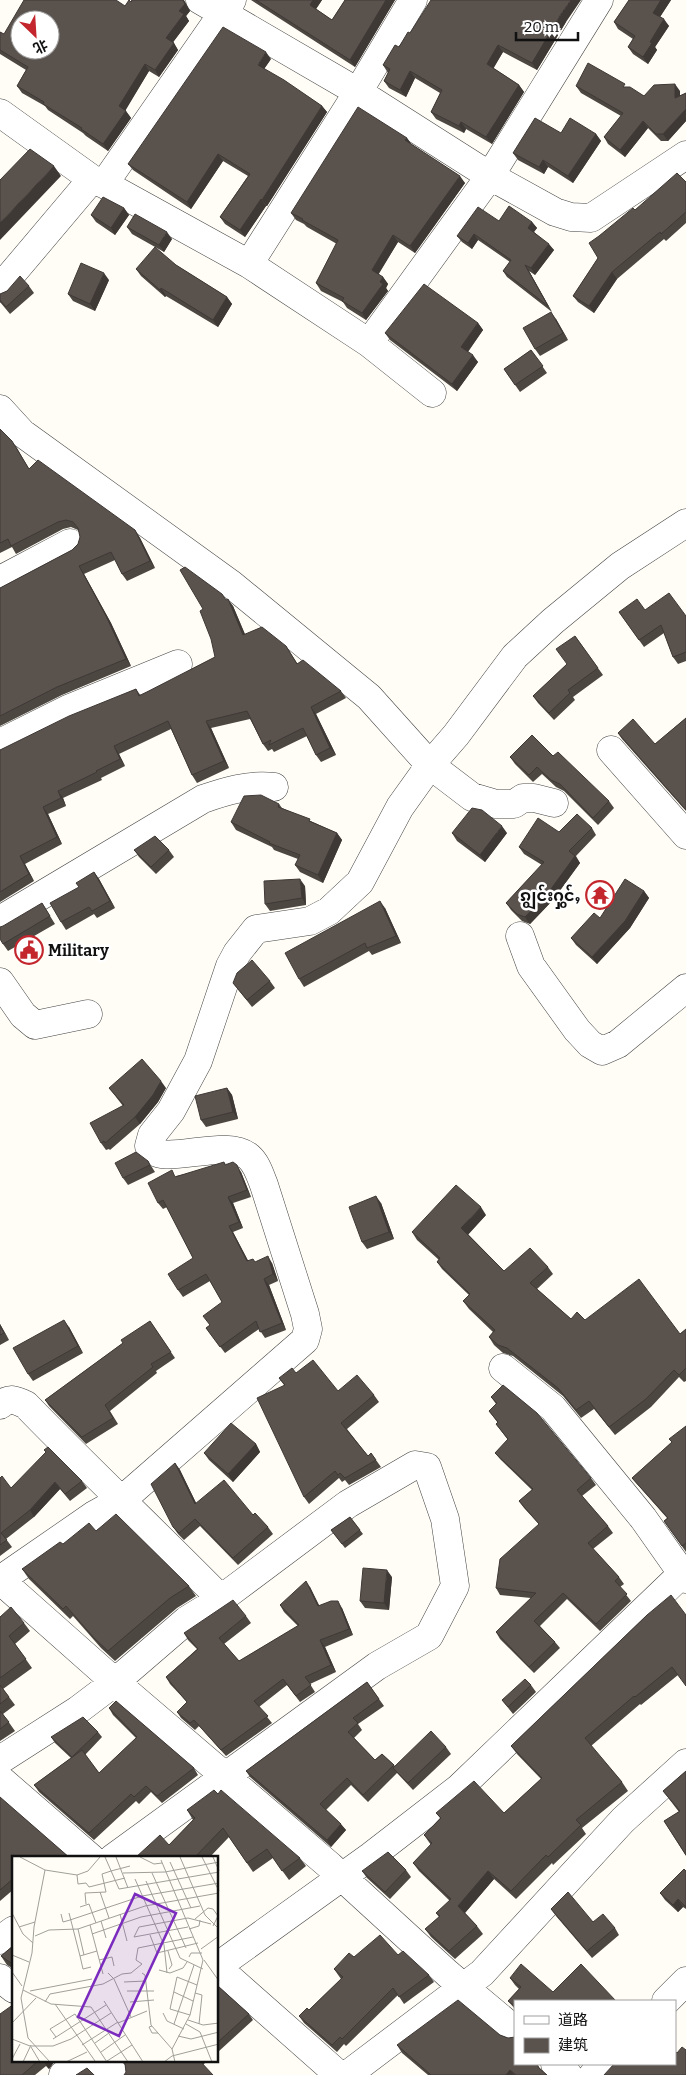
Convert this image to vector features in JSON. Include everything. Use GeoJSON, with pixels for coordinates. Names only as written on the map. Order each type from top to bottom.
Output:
{"type":"FeatureCollection","features":[{"type":"Feature","properties":{"kind":"street"},"geometry":{"type":"LineString","coordinates":[[200,0],[228,7],[490,176],[555,212],[571,217],[591,218],[686,155]]}},
{"type":"Feature","properties":{"kind":"street"},"geometry":{"type":"LineString","coordinates":[[249,264],[358,92],[413,0]]}},
{"type":"Feature","properties":{"kind":"street"},"geometry":{"type":"LineString","coordinates":[[369,344],[490,176],[599,0]]}},
{"type":"Feature","properties":{"kind":"street"},"geometry":{"type":"LineString","coordinates":[[0,288],[98,182],[228,7]]}},
{"type":"Feature","properties":{"kind":"street"},"geometry":{"type":"LineString","coordinates":[[0,113],[98,182],[249,264],[369,344],[432,393]]}},
{"type":"Feature","properties":{"kind":"street"},"geometry":{"type":"LineString","coordinates":[[0,409],[22,433],[231,584],[369,697],[430,765],[472,797],[496,804],[514,804],[523,798],[534,798],[554,803]]}},
{"type":"Feature","properties":{"kind":"street"},"geometry":{"type":"LineString","coordinates":[[514,2029],[463,1987],[342,1877],[115,1682],[0,1580],[94,1515],[123,1499],[305,1340],[308,1329],[264,1185],[256,1167],[248,1156],[236,1152],[211,1150],[164,1156],[156,1154],[149,1146],[150,1140],[171,1111],[198,1061],[230,966],[256,929],[310,921],[329,911],[354,888],[360,882],[400,807],[430,765],[456,735],[515,656],[553,621],[620,566],[686,523]]}},
{"type":"Feature","properties":{"kind":"street"},"geometry":{"type":"LineString","coordinates":[[0,580],[70,543]]}},
{"type":"Feature","properties":{"kind":"street"},"geometry":{"type":"LineString","coordinates":[[0,743],[68,709],[178,664]]}},
{"type":"Feature","properties":{"kind":"street"},"geometry":{"type":"LineString","coordinates":[[611,750],[686,835]]}},
{"type":"Feature","properties":{"kind":"street"},"geometry":{"type":"LineString","coordinates":[[0,920],[203,799],[258,785],[274,787]]}},
{"type":"Feature","properties":{"kind":"street"},"geometry":{"type":"LineString","coordinates":[[520,936],[531,966],[577,1030],[590,1044],[602,1052],[618,1044],[686,988]]}},
{"type":"Feature","properties":{"kind":"street"},"geometry":{"type":"LineString","coordinates":[[0,982],[23,1016],[34,1025],[88,1014]]}},
{"type":"Feature","properties":{"kind":"street"},"geometry":{"type":"LineString","coordinates":[[219,1966],[342,1877],[459,1788],[685,1574],[643,1518],[552,1408],[503,1368]]}},
{"type":"Feature","properties":{"kind":"street"},"geometry":{"type":"LineString","coordinates":[[0,1405],[7,1400],[16,1400],[26,1405],[100,1480],[123,1499],[221,1599]]}},
{"type":"Feature","properties":{"kind":"street"},"geometry":{"type":"LineString","coordinates":[[0,1760],[78,1710],[115,1682],[187,1620],[221,1599],[348,1504],[415,1464],[427,1467],[445,1519],[455,1586],[429,1636],[377,1666],[116,1856]]}},
{"type":"Feature","properties":{"kind":"street"},"geometry":{"type":"LineString","coordinates":[[347,2075],[482,1973],[624,1820],[686,1762]]}},
{"type":"Feature","properties":{"kind":"street"},"geometry":{"type":"LineString","coordinates":[[0,1779],[89,1856]]}},
{"type":"Feature","properties":{"kind":"street"},"geometry":{"type":"LineString","coordinates":[[0,1940],[12,1931]]}},
{"type":"Feature","properties":{"kind":"street"},"geometry":{"type":"LineString","coordinates":[[219,1968],[339,2075]]}},
{"type":"Feature","properties":{"kind":"street"},"geometry":{"type":"LineString","coordinates":[[0,1978],[12,1988]]}},
{"type":"Feature","properties":{"kind":"street"},"geometry":{"type":"LineString","coordinates":[[667,2000],[686,1981]]}},
{"type":"Feature","properties":{"kind":"street"},"geometry":{"type":"LineString","coordinates":[[63,2075],[82,2062]]}},
{"type":"Feature","properties":{"kind":"street"},"geometry":{"type":"LineString","coordinates":[[101,2062],[114,2075]]}},
{"type":"Feature","properties":{"kind":"street"},"geometry":{"type":"LineString","coordinates":[[556,2065],[568,2075]]}},
{"type":"Feature","properties":{"kind":"street"},"geometry":{"type":"LineString","coordinates":[[593,2075],[603,2065]]}},
{"type":"Feature","properties":{"kind":"building"},"geometry":{"type":"Polygon","coordinates":[[[24,0],[116,0],[125,6],[129,0],[131,2],[132,0],[183,0],[185,4],[179,11],[184,14],[166,38],[174,43],[155,70],[145,64],[119,106],[126,111],[103,144],[82,128],[43,104],[44,102],[17,86],[28,67],[16,60],[60,60],[60,10],[18,10],[24,0]]]}},
{"type":"Feature","properties":{"kind":"building"},"geometry":{"type":"Polygon","coordinates":[[[256,0],[313,0],[310,5],[332,20],[345,0],[386,0],[350,60],[256,0]]]}},
{"type":"Feature","properties":{"kind":"building"},"geometry":{"type":"Polygon","coordinates":[[[431,0],[571,0],[532,63],[498,45],[487,64],[519,85],[486,137],[461,122],[459,126],[431,112],[442,90],[410,71],[400,90],[384,81],[390,69],[383,65],[395,45],[399,47],[408,32],[410,33],[431,0]]]}},
{"type":"Feature","properties":{"kind":"building"},"geometry":{"type":"Polygon","coordinates":[[[629,0],[661,0],[653,13],[664,19],[643,57],[628,47],[635,36],[614,22],[629,0]]]}},
{"type":"Feature","properties":{"kind":"building"},"geometry":{"type":"Polygon","coordinates":[[[10,24],[10,56],[0,50],[0,32],[4,34],[10,24]]]}},
{"type":"Feature","properties":{"kind":"building"},"geometry":{"type":"Polygon","coordinates":[[[223,27],[266,52],[258,65],[322,106],[262,200],[240,230],[220,217],[250,174],[218,154],[187,202],[128,164],[223,27]]]}},
{"type":"Feature","properties":{"kind":"building"},"geometry":{"type":"Polygon","coordinates":[[[588,63],[625,84],[623,87],[630,87],[644,96],[654,85],[675,84],[675,98],[686,93],[686,109],[663,134],[656,134],[643,121],[620,150],[604,137],[623,113],[576,86],[588,63]]]}},
{"type":"Feature","properties":{"kind":"building"},"geometry":{"type":"Polygon","coordinates":[[[358,107],[407,138],[405,140],[460,176],[410,246],[393,235],[372,270],[383,277],[380,282],[383,284],[362,313],[342,301],[344,298],[316,283],[338,240],[291,213],[358,107]]]}},
{"type":"Feature","properties":{"kind":"building"},"geometry":{"type":"Polygon","coordinates":[[[535,118],[561,133],[570,118],[596,134],[568,176],[543,160],[539,167],[513,153],[535,118]]]}},
{"type":"Feature","properties":{"kind":"building"},"geometry":{"type":"Polygon","coordinates":[[[30,149],[54,166],[0,223],[0,180],[30,149]]]}},
{"type":"Feature","properties":{"kind":"building"},"geometry":{"type":"Polygon","coordinates":[[[677,173],[686,182],[686,212],[612,272],[589,306],[573,296],[598,258],[589,243],[633,208],[635,210],[677,173]]]}},
{"type":"Feature","properties":{"kind":"building"},"geometry":{"type":"Polygon","coordinates":[[[103,197],[124,208],[111,228],[91,215],[103,197]]]}},
{"type":"Feature","properties":{"kind":"building"},"geometry":{"type":"Polygon","coordinates":[[[509,206],[532,222],[528,228],[549,244],[531,268],[525,265],[548,306],[503,271],[511,260],[474,234],[468,243],[457,236],[478,207],[499,221],[509,206]]]}},
{"type":"Feature","properties":{"kind":"building"},"geometry":{"type":"Polygon","coordinates":[[[135,214],[167,232],[159,245],[127,227],[135,214]]]}},
{"type":"Feature","properties":{"kind":"building"},"geometry":{"type":"Polygon","coordinates":[[[155,247],[176,265],[227,297],[213,320],[161,288],[160,290],[136,269],[155,247]]]}},
{"type":"Feature","properties":{"kind":"building"},"geometry":{"type":"Polygon","coordinates":[[[81,263],[104,273],[90,304],[68,294],[81,263]]]}},
{"type":"Feature","properties":{"kind":"building"},"geometry":{"type":"Polygon","coordinates":[[[20,276],[29,286],[6,307],[0,300],[0,294],[7,291],[20,276]]]}},
{"type":"Feature","properties":{"kind":"building"},"geometry":{"type":"Polygon","coordinates":[[[424,284],[478,323],[461,347],[473,355],[452,384],[385,333],[424,284]]]}},
{"type":"Feature","properties":{"kind":"building"},"geometry":{"type":"Polygon","coordinates":[[[551,312],[563,333],[535,349],[523,328],[551,312]]]}},
{"type":"Feature","properties":{"kind":"building"},"geometry":{"type":"Polygon","coordinates":[[[531,350],[543,366],[515,385],[504,369],[531,350]]]}},
{"type":"Feature","properties":{"kind":"building"},"geometry":{"type":"Polygon","coordinates":[[[0,429],[12,441],[29,469],[38,460],[135,530],[150,561],[122,574],[111,552],[79,566],[106,616],[126,659],[57,687],[0,716],[0,588],[72,550],[78,544],[80,537],[78,528],[73,522],[66,520],[58,522],[11,546],[8,539],[0,543],[0,429]]]}},
{"type":"Feature","properties":{"kind":"building"},"geometry":{"type":"Polygon","coordinates":[[[185,567],[222,594],[226,600],[228,599],[243,635],[262,627],[286,646],[297,664],[303,660],[341,691],[311,707],[330,748],[316,755],[303,728],[269,745],[271,740],[263,744],[247,711],[206,721],[224,761],[192,775],[168,721],[114,746],[120,759],[58,791],[61,798],[43,807],[57,837],[20,856],[29,874],[0,892],[0,750],[69,716],[136,689],[139,696],[215,657],[211,639],[200,611],[203,609],[180,570],[185,567]]]}},
{"type":"Feature","properties":{"kind":"building"},"geometry":{"type":"Polygon","coordinates":[[[669,593],[686,616],[686,652],[673,657],[661,625],[639,640],[619,612],[637,599],[645,610],[669,593]]]}},
{"type":"Feature","properties":{"kind":"building"},"geometry":{"type":"Polygon","coordinates":[[[575,636],[598,668],[568,690],[570,693],[549,713],[533,696],[567,664],[556,649],[575,636]]]}},
{"type":"Feature","properties":{"kind":"building"},"geometry":{"type":"Polygon","coordinates":[[[686,718],[686,810],[618,733],[633,719],[655,744],[686,718]]]}},
{"type":"Feature","properties":{"kind":"building"},"geometry":{"type":"Polygon","coordinates":[[[532,735],[553,756],[558,752],[609,801],[593,818],[560,784],[551,780],[537,767],[529,775],[510,757],[532,735]]]}},
{"type":"Feature","properties":{"kind":"building"},"geometry":{"type":"Polygon","coordinates":[[[261,795],[279,804],[278,807],[310,819],[309,821],[337,833],[318,875],[295,865],[300,855],[269,843],[231,822],[244,796],[261,795]]]}},
{"type":"Feature","properties":{"kind":"building"},"geometry":{"type":"Polygon","coordinates":[[[472,808],[482,810],[502,826],[480,855],[452,833],[472,808]]]}},
{"type":"Feature","properties":{"kind":"building"},"geometry":{"type":"Polygon","coordinates":[[[577,814],[592,828],[569,851],[575,856],[548,893],[525,917],[517,914],[506,903],[544,862],[519,847],[538,818],[559,832],[577,814]]]}},
{"type":"Feature","properties":{"kind":"building"},"geometry":{"type":"Polygon","coordinates":[[[155,836],[169,850],[151,867],[134,850],[155,836]]]}},
{"type":"Feature","properties":{"kind":"building"},"geometry":{"type":"Polygon","coordinates":[[[94,872],[110,901],[92,911],[89,907],[61,922],[50,903],[79,887],[76,883],[94,872]]]}},
{"type":"Feature","properties":{"kind":"building"},"geometry":{"type":"Polygon","coordinates":[[[300,879],[302,898],[265,904],[264,881],[300,879]]]}},
{"type":"Feature","properties":{"kind":"building"},"geometry":{"type":"Polygon","coordinates":[[[625,879],[644,891],[625,921],[592,957],[571,938],[594,913],[600,918],[625,879]]]}},
{"type":"Feature","properties":{"kind":"building"},"geometry":{"type":"Polygon","coordinates":[[[380,901],[396,936],[367,948],[365,943],[299,979],[285,953],[380,901]]]}},
{"type":"Feature","properties":{"kind":"building"},"geometry":{"type":"Polygon","coordinates":[[[42,903],[50,916],[3,944],[0,939],[0,927],[42,903]]]}},
{"type":"Feature","properties":{"kind":"building"},"geometry":{"type":"Polygon","coordinates":[[[252,960],[270,981],[247,1000],[233,983],[237,973],[252,960]]]}},
{"type":"Feature","properties":{"kind":"building"},"geometry":{"type":"Polygon","coordinates":[[[142,1059],[161,1081],[153,1095],[135,1117],[105,1143],[104,1141],[101,1143],[90,1123],[124,1105],[109,1088],[142,1059]]]}},
{"type":"Feature","properties":{"kind":"building"},"geometry":{"type":"Polygon","coordinates":[[[227,1088],[233,1112],[201,1120],[195,1096],[227,1088]]]}},
{"type":"Feature","properties":{"kind":"building"},"geometry":{"type":"Polygon","coordinates":[[[136,1152],[148,1161],[150,1165],[123,1178],[115,1163],[136,1152]]]}},
{"type":"Feature","properties":{"kind":"building"},"geometry":{"type":"Polygon","coordinates":[[[224,1162],[225,1165],[233,1162],[237,1165],[247,1190],[228,1197],[239,1222],[229,1226],[247,1261],[253,1259],[255,1262],[268,1256],[273,1274],[264,1279],[282,1323],[260,1332],[256,1321],[220,1347],[206,1328],[210,1325],[203,1316],[222,1302],[206,1274],[178,1290],[168,1274],[193,1258],[163,1200],[158,1203],[148,1183],[172,1170],[175,1177],[224,1162]]]}},
{"type":"Feature","properties":{"kind":"building"},"geometry":{"type":"Polygon","coordinates":[[[456,1185],[481,1207],[461,1228],[504,1271],[530,1248],[548,1267],[530,1283],[571,1319],[577,1312],[585,1320],[639,1279],[680,1334],[686,1329],[686,1368],[679,1375],[674,1370],[646,1399],[609,1427],[589,1401],[576,1410],[558,1388],[507,1348],[498,1345],[489,1337],[495,1330],[463,1301],[470,1294],[437,1262],[440,1258],[412,1232],[456,1185]]]}},
{"type":"Feature","properties":{"kind":"building"},"geometry":{"type":"Polygon","coordinates":[[[376,1196],[389,1232],[362,1242],[349,1207],[376,1196]]]}},
{"type":"Feature","properties":{"kind":"building"},"geometry":{"type":"Polygon","coordinates":[[[64,1320],[78,1346],[28,1374],[13,1348],[64,1320]]]}},
{"type":"Feature","properties":{"kind":"building"},"geometry":{"type":"Polygon","coordinates":[[[150,1321],[171,1352],[151,1364],[153,1367],[105,1405],[113,1418],[82,1437],[45,1400],[123,1343],[121,1340],[150,1321]]]}},
{"type":"Feature","properties":{"kind":"building"},"geometry":{"type":"Polygon","coordinates":[[[0,1326],[4,1333],[0,1335],[0,1326]]]}},
{"type":"Feature","properties":{"kind":"building"},"geometry":{"type":"Polygon","coordinates":[[[313,1360],[338,1391],[357,1375],[374,1395],[341,1423],[368,1456],[371,1453],[376,1460],[345,1478],[340,1473],[338,1475],[335,1471],[304,1497],[257,1398],[285,1385],[279,1378],[292,1368],[296,1373],[313,1360]]]}},
{"type":"Feature","properties":{"kind":"building"},"geometry":{"type":"Polygon","coordinates":[[[503,1385],[537,1413],[591,1478],[577,1490],[608,1526],[588,1543],[619,1577],[615,1581],[627,1594],[596,1624],[563,1593],[534,1621],[555,1642],[529,1667],[496,1632],[536,1593],[496,1588],[500,1559],[539,1524],[519,1501],[533,1489],[495,1453],[508,1439],[496,1424],[498,1422],[489,1411],[497,1403],[491,1397],[503,1385]]]}},
{"type":"Feature","properties":{"kind":"building"},"geometry":{"type":"Polygon","coordinates":[[[231,1423],[256,1444],[228,1474],[204,1453],[231,1423]]]}},
{"type":"Feature","properties":{"kind":"building"},"geometry":{"type":"Polygon","coordinates":[[[686,1426],[686,1543],[682,1546],[664,1521],[668,1518],[632,1478],[672,1442],[669,1439],[686,1426]]]}},
{"type":"Feature","properties":{"kind":"building"},"geometry":{"type":"Polygon","coordinates":[[[48,1447],[82,1481],[65,1494],[55,1482],[30,1510],[1,1533],[7,1540],[0,1545],[0,1478],[2,1476],[11,1488],[46,1452],[44,1450],[48,1447]]]}},
{"type":"Feature","properties":{"kind":"building"},"geometry":{"type":"Polygon","coordinates":[[[175,1463],[195,1504],[224,1480],[253,1515],[255,1513],[268,1527],[233,1558],[195,1519],[179,1533],[173,1527],[151,1484],[175,1463]]]}},
{"type":"Feature","properties":{"kind":"building"},"geometry":{"type":"Polygon","coordinates":[[[116,1514],[189,1586],[170,1598],[108,1651],[66,1606],[63,1609],[22,1569],[60,1542],[63,1544],[89,1523],[96,1531],[116,1514]]]}},
{"type":"Feature","properties":{"kind":"building"},"geometry":{"type":"Polygon","coordinates":[[[350,1517],[360,1530],[342,1544],[331,1530],[350,1517]]]}},
{"type":"Feature","properties":{"kind":"building"},"geometry":{"type":"Polygon","coordinates":[[[363,1568],[387,1570],[384,1603],[360,1601],[363,1568]]]}},
{"type":"Feature","properties":{"kind":"building"},"geometry":{"type":"Polygon","coordinates":[[[306,1581],[318,1606],[331,1601],[338,1601],[349,1629],[320,1640],[331,1665],[305,1677],[311,1685],[296,1696],[283,1679],[254,1701],[268,1716],[221,1750],[194,1720],[190,1723],[177,1712],[187,1702],[166,1677],[198,1649],[184,1633],[233,1600],[246,1616],[219,1638],[239,1661],[299,1625],[280,1605],[306,1581]]]}},
{"type":"Feature","properties":{"kind":"building"},"geometry":{"type":"Polygon","coordinates":[[[671,1595],[686,1615],[686,1686],[672,1667],[634,1696],[585,1738],[622,1782],[576,1820],[581,1825],[548,1857],[546,1855],[511,1891],[488,1871],[458,1906],[477,1926],[449,1951],[425,1929],[440,1916],[436,1913],[451,1899],[413,1863],[432,1843],[424,1835],[441,1818],[436,1813],[474,1781],[504,1813],[542,1778],[511,1746],[647,1615],[671,1595]]]}},
{"type":"Feature","properties":{"kind":"building"},"geometry":{"type":"Polygon","coordinates":[[[11,1607],[24,1623],[9,1636],[26,1659],[0,1678],[0,1617],[11,1607]]]}},
{"type":"Feature","properties":{"kind":"building"},"geometry":{"type":"Polygon","coordinates":[[[525,1679],[531,1685],[508,1707],[502,1700],[525,1679]]]}},
{"type":"Feature","properties":{"kind":"building"},"geometry":{"type":"Polygon","coordinates":[[[367,1682],[379,1699],[353,1718],[358,1723],[348,1732],[375,1760],[382,1754],[394,1765],[363,1795],[347,1778],[320,1804],[341,1824],[327,1840],[246,1771],[367,1682]]]}},
{"type":"Feature","properties":{"kind":"building"},"geometry":{"type":"Polygon","coordinates":[[[0,1685],[9,1697],[0,1704],[0,1685]]]}},
{"type":"Feature","properties":{"kind":"building"},"geometry":{"type":"Polygon","coordinates":[[[116,1701],[194,1768],[157,1796],[146,1786],[134,1797],[131,1794],[89,1833],[34,1785],[82,1750],[99,1773],[137,1737],[109,1708],[116,1701]]]}},
{"type":"Feature","properties":{"kind":"building"},"geometry":{"type":"Polygon","coordinates":[[[0,1711],[9,1722],[0,1729],[0,1711]]]}},
{"type":"Feature","properties":{"kind":"building"},"geometry":{"type":"Polygon","coordinates":[[[83,1717],[98,1732],[72,1757],[51,1737],[83,1717]]]}},
{"type":"Feature","properties":{"kind":"building"},"geometry":{"type":"Polygon","coordinates":[[[431,1731],[446,1747],[408,1783],[393,1768],[431,1731]]]}},
{"type":"Feature","properties":{"kind":"building"},"geometry":{"type":"Polygon","coordinates":[[[686,1771],[686,1855],[664,1821],[680,1811],[663,1791],[686,1771]]]}},
{"type":"Feature","properties":{"kind":"building"},"geometry":{"type":"Polygon","coordinates":[[[214,1790],[218,1794],[221,1790],[300,1858],[282,1871],[267,1849],[247,1863],[223,1828],[196,1856],[137,1856],[160,1835],[169,1845],[195,1818],[187,1810],[214,1790]]]}},
{"type":"Feature","properties":{"kind":"building"},"geometry":{"type":"Polygon","coordinates":[[[0,1797],[68,1856],[12,1856],[12,1880],[0,1890],[0,1797]]]}},
{"type":"Feature","properties":{"kind":"building"},"geometry":{"type":"Polygon","coordinates":[[[388,1852],[406,1870],[385,1892],[362,1871],[388,1852]]]}},
{"type":"Feature","properties":{"kind":"building"},"geometry":{"type":"Polygon","coordinates":[[[684,1869],[686,1871],[686,1907],[678,1899],[673,1905],[660,1893],[684,1869]]]}},
{"type":"Feature","properties":{"kind":"building"},"geometry":{"type":"Polygon","coordinates":[[[568,1892],[593,1922],[603,1914],[615,1928],[587,1951],[551,1909],[568,1892]]]}},
{"type":"Feature","properties":{"kind":"building"},"geometry":{"type":"Polygon","coordinates":[[[380,1935],[398,1955],[403,1951],[429,1975],[399,1997],[393,1988],[342,2039],[340,2037],[332,2045],[299,2016],[307,2008],[309,2010],[343,1977],[334,1969],[349,1953],[354,1957],[380,1935]]]}},
{"type":"Feature","properties":{"kind":"building"},"geometry":{"type":"Polygon","coordinates":[[[12,1947],[12,1964],[1,1956],[12,1947]]]}},
{"type":"Feature","properties":{"kind":"building"},"geometry":{"type":"Polygon","coordinates":[[[521,1964],[553,1992],[581,1964],[615,2000],[514,2000],[514,2005],[508,2001],[521,1987],[510,1978],[521,1964]]]}},
{"type":"Feature","properties":{"kind":"building"},"geometry":{"type":"Polygon","coordinates":[[[219,1987],[249,2014],[219,2041],[219,1987]]]}},
{"type":"Feature","properties":{"kind":"building"},"geometry":{"type":"Polygon","coordinates":[[[458,2000],[500,2035],[508,2038],[514,2037],[514,2065],[538,2065],[547,2075],[516,2075],[510,2070],[506,2075],[431,2075],[397,2045],[458,2000]]]}},
{"type":"Feature","properties":{"kind":"building"},"geometry":{"type":"Polygon","coordinates":[[[12,2005],[12,2062],[37,2062],[22,2075],[0,2075],[0,2014],[12,2005]]]}},
{"type":"Feature","properties":{"kind":"building"},"geometry":{"type":"Polygon","coordinates":[[[682,2047],[686,2050],[686,2075],[604,2075],[613,2065],[676,2065],[677,2053],[682,2047]]]}},
{"type":"Feature","properties":{"kind":"building"},"geometry":{"type":"Polygon","coordinates":[[[124,2062],[201,2062],[213,2075],[124,2075],[126,2072],[124,2062]]]}},
{"type":"Feature","properties":{"kind":"building"},"geometry":{"type":"Polygon","coordinates":[[[87,2068],[94,2075],[76,2075],[87,2068]]]}},
{"type":"Feature","properties":{"kind":"place","name":"ၵျွင်းႁွင်ႇ"},"geometry":{"type":"Point","coordinates":[600,895]}},
{"type":"Feature","properties":{"kind":"place","name":"Military"},"geometry":{"type":"Point","coordinates":[29,950]}}]}
